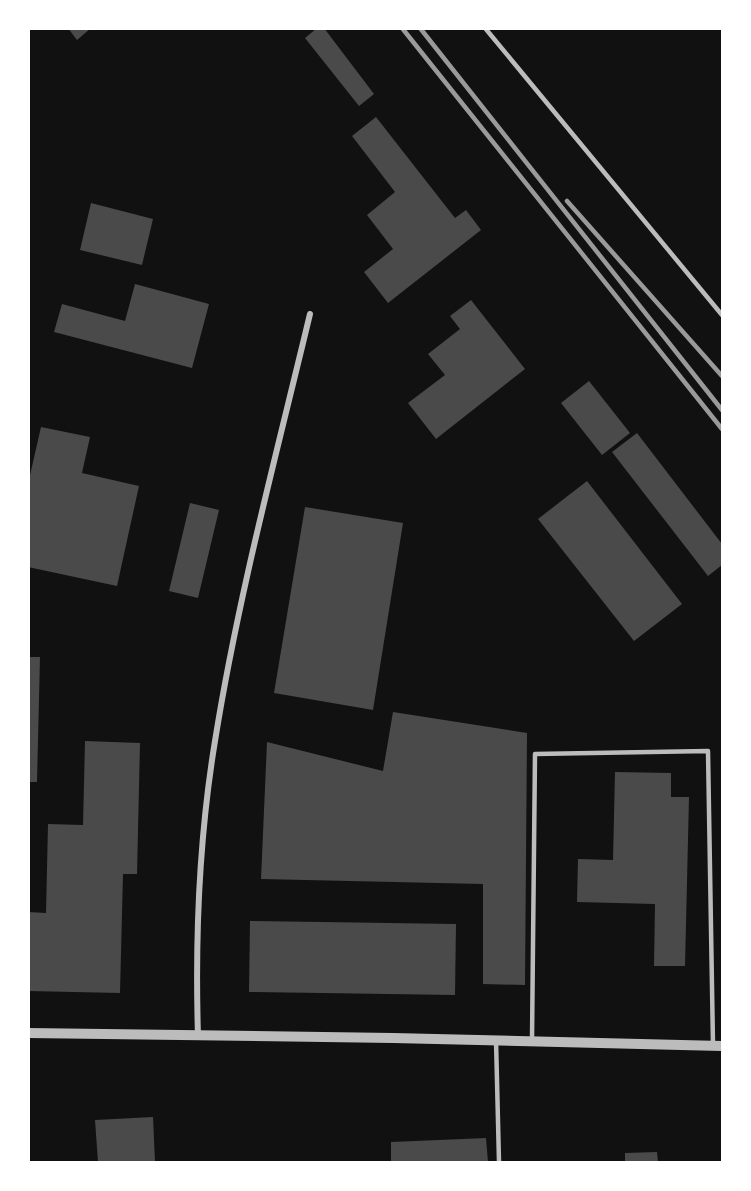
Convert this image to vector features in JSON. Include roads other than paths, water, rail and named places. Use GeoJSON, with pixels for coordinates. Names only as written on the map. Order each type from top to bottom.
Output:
{"type":"FeatureCollection","features":[{"type":"Feature","properties":{"kind":"street"},"geometry":{"type":"LineString","coordinates":[[198,1037],[200,881],[215,741],[242,594],[310,314]]}},
{"type":"Feature","properties":{"kind":"street"},"geometry":{"type":"LineString","coordinates":[[28,1033],[718,1045]]}},
{"type":"Feature","properties":{"kind":"lane"},"geometry":{"type":"LineString","coordinates":[[485,28],[723,315]]}},
{"type":"Feature","properties":{"kind":"lane"},"geometry":{"type":"LineString","coordinates":[[532,1041],[535,754],[708,751],[718,1045]]}},
{"type":"Feature","properties":{"kind":"lane"},"geometry":{"type":"LineString","coordinates":[[496,1040],[499,1162]]}},
{"type":"Feature","properties":{"kind":"railway"},"geometry":{"type":"LineString","coordinates":[[402,28],[722,429]]}},
{"type":"Feature","properties":{"kind":"railway"},"geometry":{"type":"LineString","coordinates":[[420,28],[722,410]]}},
{"type":"Feature","properties":{"kind":"railway"},"geometry":{"type":"LineString","coordinates":[[567,201],[722,376]]}}]}
